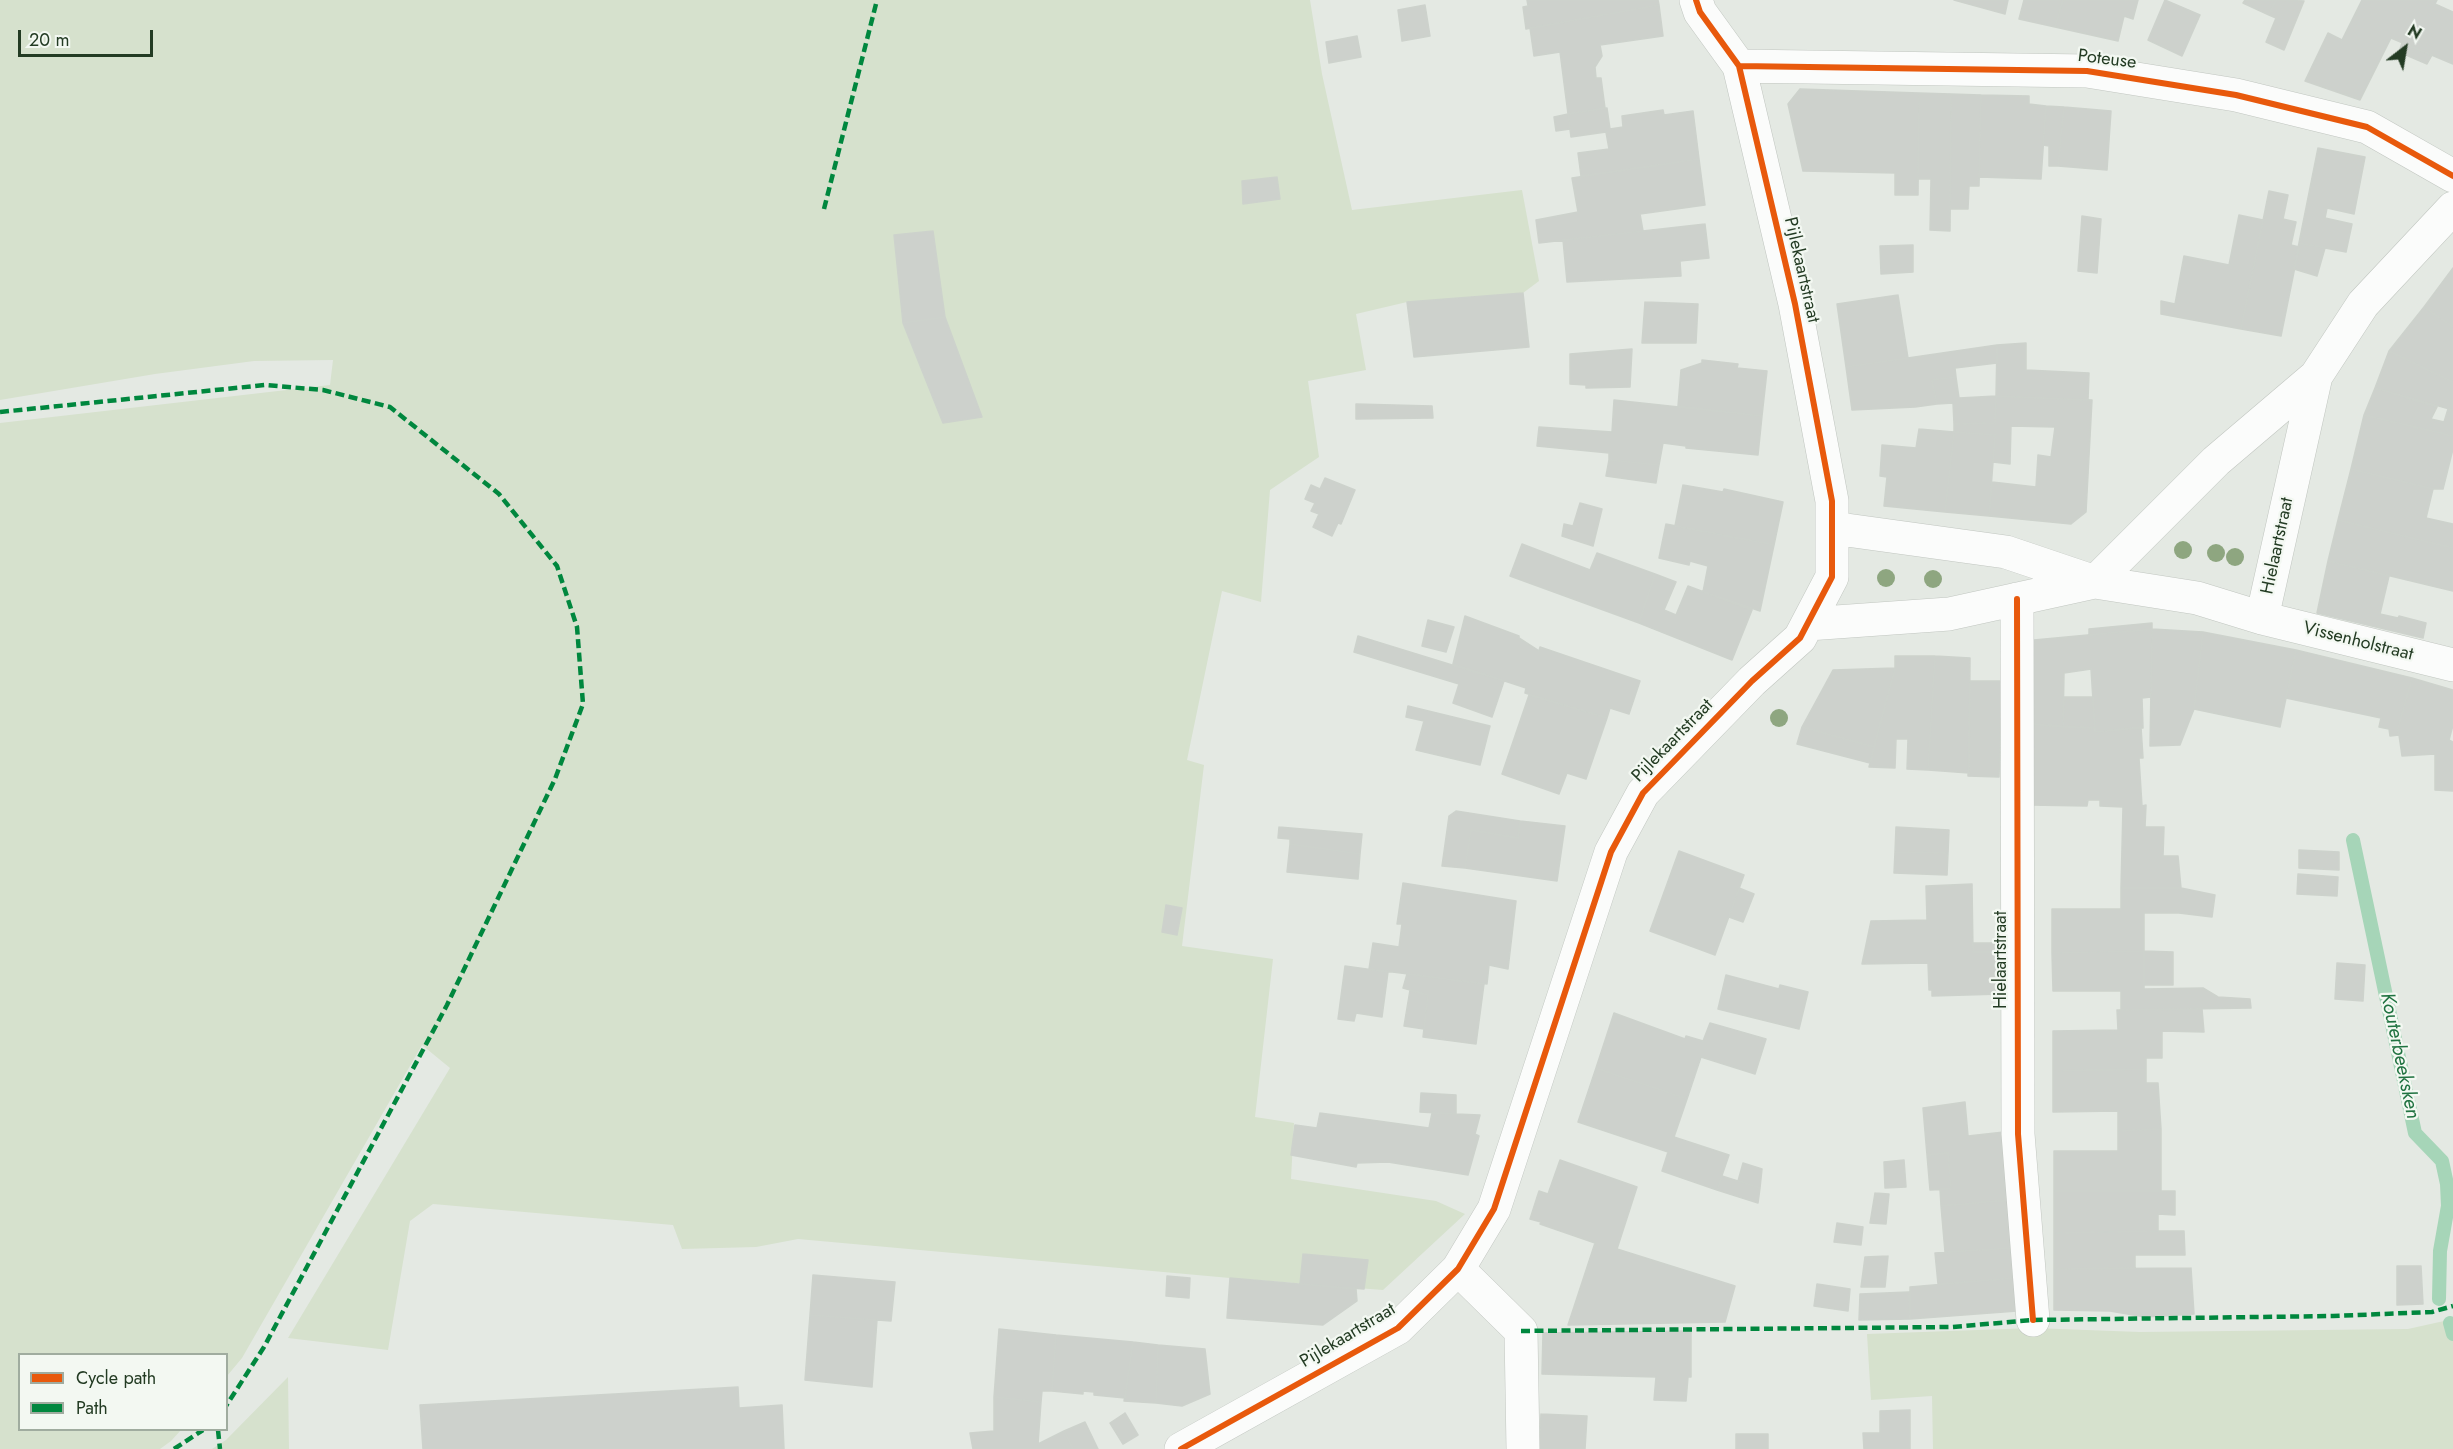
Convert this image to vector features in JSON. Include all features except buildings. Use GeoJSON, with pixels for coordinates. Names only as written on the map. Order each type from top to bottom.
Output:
{"type":"FeatureCollection","features":[{"type":"Feature","properties":{"kind":"street","name":"Pijlekaartstraat"},"geometry":{"type":"LineString","coordinates":[[1181,1449],[1398,1328],[1458,1269],[1494,1209],[1611,852],[1643,793],[1752,681],[1800,638],[1832,577],[1832,501],[1794,304],[1739,66],[1700,12],[1696,0]]}},
{"type":"Feature","properties":{"kind":"street","name":"Poteuse"},"geometry":{"type":"LineString","coordinates":[[1739,66],[2086,71],[2236,95],[2367,127],[2453,176]]}},
{"type":"Feature","properties":{"kind":"street","name":"Hielaartstraat"},"geometry":{"type":"LineString","coordinates":[[1808,624],[1949,614],[2095,582],[2216,461],[2316,376],[2363,304],[2453,208]]}},
{"type":"Feature","properties":{"kind":"street","name":"Hielaartstraat"},"geometry":{"type":"LineString","coordinates":[[1832,528],[2006,552],[2095,582],[2197,598],[2262,618],[2316,376]]}},
{"type":"Feature","properties":{"kind":"street","name":"Hielaartstraat"},"geometry":{"type":"LineString","coordinates":[[2017,599],[2018,1134],[2033,1320]]}},
{"type":"Feature","properties":{"kind":"street","name":"Vissenholstraat"},"geometry":{"type":"LineString","coordinates":[[2262,618],[2453,665]]}},
{"type":"Feature","properties":{"kind":"street"},"geometry":{"type":"LineString","coordinates":[[1458,1269],[1521,1331],[1523,1449]]}},
{"type":"Feature","properties":{"kind":"green space"},"geometry":{"type":"Polygon","coordinates":[[[0,0],[1310,0],[1322,74],[1352,210],[1522,190],[1539,281],[1523,293],[1407,302],[1356,314],[1366,370],[1308,381],[1319,457],[1270,490],[1261,602],[1222,591],[1187,760],[1204,765],[1182,946],[1273,959],[1255,1117],[1294,1123],[1291,1179],[1436,1201],[1465,1214],[1383,1290],[798,1239],[756,1247],[682,1249],[673,1225],[433,1204],[410,1221],[388,1350],[288,1338],[450,1068],[422,1045],[242,1358],[228,1375],[228,1353],[18,1353],[18,1431],[180,1431],[171,1441],[160,1449],[0,1449],[0,423],[330,385],[333,360],[254,361],[155,374],[0,400],[0,0]]]}},
{"type":"Feature","properties":{"kind":"green space"},"geometry":{"type":"Polygon","coordinates":[[[2453,1319],[2453,1449],[1933,1449],[1932,1396],[1871,1400],[1867,1334],[2033,1328],[2140,1332],[2408,1329],[2453,1319]]]}},
{"type":"Feature","properties":{"kind":"green space"},"geometry":{"type":"Polygon","coordinates":[[[288,1377],[289,1449],[212,1449],[226,1440],[288,1377]]]}},
{"type":"Feature","properties":{"kind":"waterway","name":"Kouterbeeksken"},"geometry":{"type":"LineString","coordinates":[[2353,840],[2415,1133],[2442,1161],[2447,1184],[2448,1206],[2440,1251],[2439,1299]]}},
{"type":"Feature","properties":{"kind":"waterway","name":"Kouterbeeksken"},"geometry":{"type":"LineString","coordinates":[[2450,1323],[2453,1334]]}},
{"type":"Feature","properties":{"kind":"marked path"},"geometry":{"type":"LineString","coordinates":[[824,209],[877,0]]}},
{"type":"Feature","properties":{"kind":"marked path"},"geometry":{"type":"LineString","coordinates":[[0,412],[265,385],[323,390],[390,407],[499,494],[557,566],[577,627],[583,704],[555,779],[447,1005],[264,1347],[228,1403]]}},
{"type":"Feature","properties":{"kind":"marked path"},"geometry":{"type":"LineString","coordinates":[[1521,1331],[1952,1327],[2033,1320],[2333,1316],[2432,1312],[2453,1306]]}},
{"type":"Feature","properties":{"kind":"marked path"},"geometry":{"type":"LineString","coordinates":[[174,1449],[201,1431]]}},
{"type":"Feature","properties":{"kind":"marked path"},"geometry":{"type":"LineString","coordinates":[[218,1431],[220,1449]]}},
{"type":"Feature","properties":{"kind":"cycle path"},"geometry":{"type":"LineString","coordinates":[[1181,1449],[1398,1328],[1458,1269],[1494,1209],[1611,852],[1643,793],[1752,681],[1800,638],[1832,577],[1832,501],[1795,304],[1739,66],[1700,12],[1696,0]]}},
{"type":"Feature","properties":{"kind":"cycle path"},"geometry":{"type":"LineString","coordinates":[[1739,66],[2087,71],[2236,95],[2367,127],[2453,176]]}},
{"type":"Feature","properties":{"kind":"cycle path"},"geometry":{"type":"LineString","coordinates":[[2017,599],[2018,1134],[2033,1320]]}}]}
